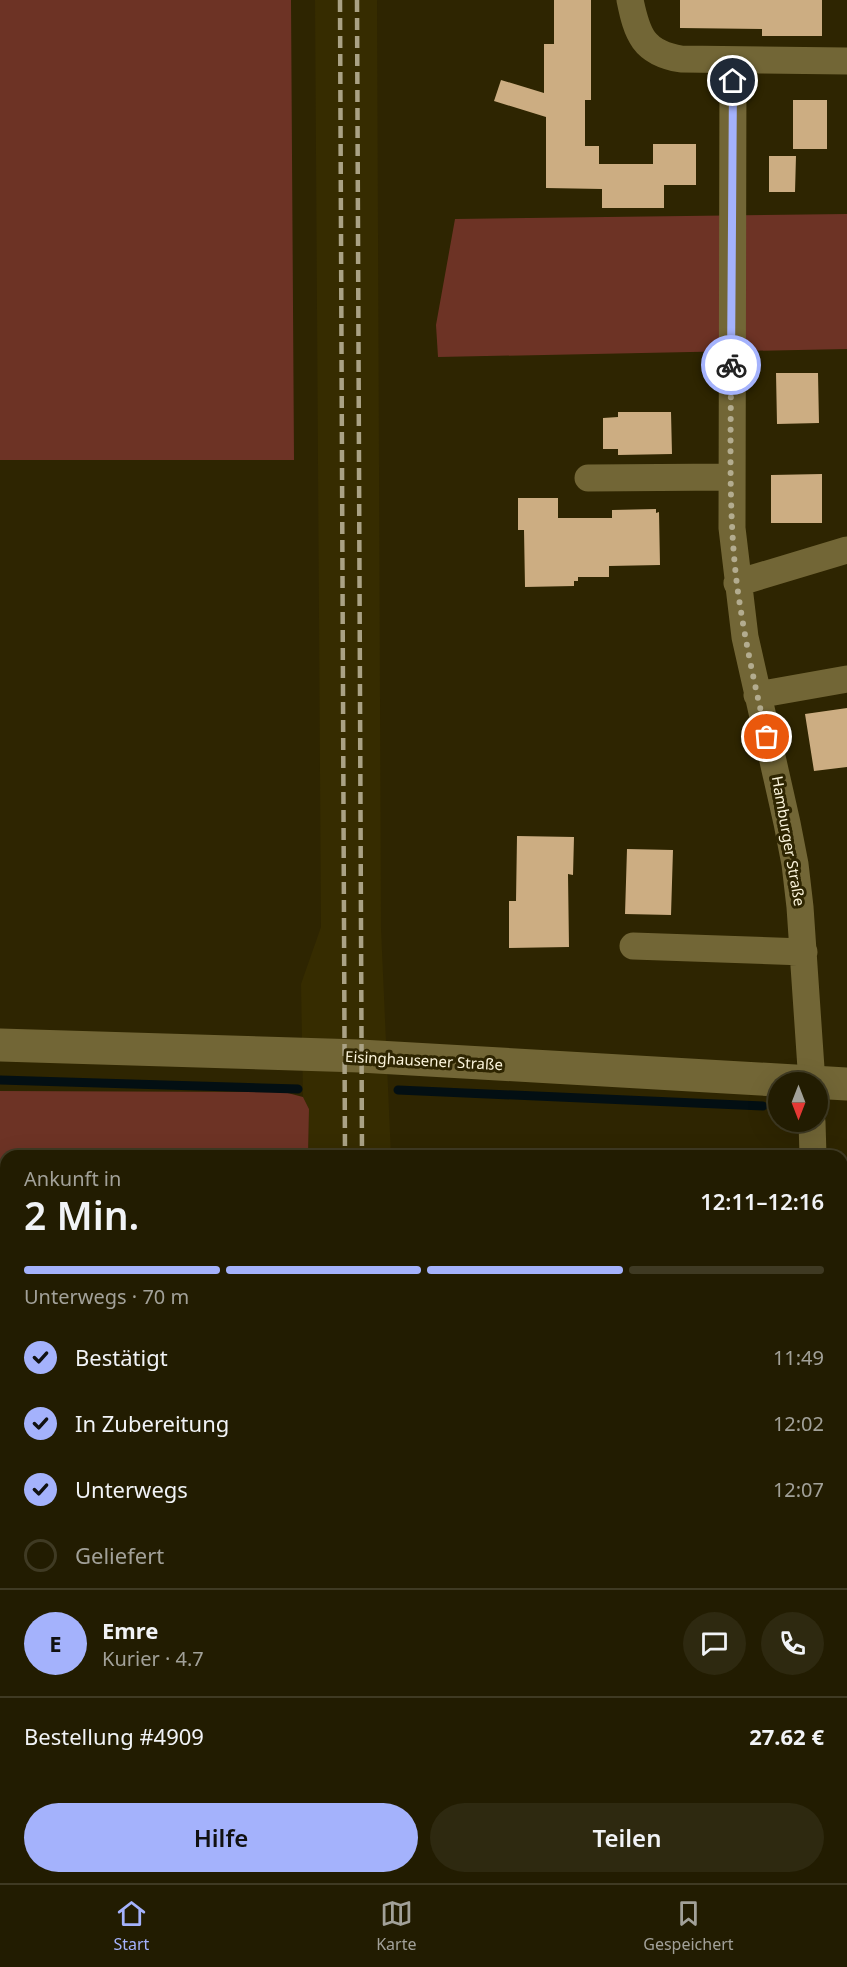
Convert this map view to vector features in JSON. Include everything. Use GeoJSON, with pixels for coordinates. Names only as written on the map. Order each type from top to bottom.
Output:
{"type":"FeatureCollection","features":[{"type":"Feature","properties":{"kind":"street"},"geometry":{"type":"LineString","coordinates":[[630,0],[640,36],[655,51],[666,57],[847,61]]}},
{"type":"Feature","properties":{"kind":"street","name":"Hamburger Straße"},"geometry":{"type":"LineString","coordinates":[[734,60],[731,477],[737,583],[745,638],[788,823],[800,907],[811,1072]]}},
{"type":"Feature","properties":{"kind":"street"},"geometry":{"type":"LineString","coordinates":[[588,478],[731,477]]}},
{"type":"Feature","properties":{"kind":"street"},"geometry":{"type":"LineString","coordinates":[[737,583],[847,550]]}},
{"type":"Feature","properties":{"kind":"street"},"geometry":{"type":"LineString","coordinates":[[757,694],[847,679]]}},
{"type":"Feature","properties":{"kind":"street"},"geometry":{"type":"LineString","coordinates":[[633,946],[804,952]]}},
{"type":"Feature","properties":{"kind":"street","name":"Eisinghausener Straße"},"geometry":{"type":"LineString","coordinates":[[0,1045],[360,1056],[768,1080]]}},
{"type":"Feature","properties":{"kind":"street","name":"Eisinghausener Straße"},"geometry":{"type":"LineString","coordinates":[[828,1083],[847,1084]]}},
{"type":"Feature","properties":{"kind":"street"},"geometry":{"type":"LineString","coordinates":[[812,1132],[813,1150]]}},
{"type":"Feature","properties":{"kind":"shaded area"},"geometry":{"type":"Polygon","coordinates":[[[0,0],[291,0],[294,460],[0,460],[0,0]]]}},
{"type":"Feature","properties":{"kind":"shaded area"},"geometry":{"type":"Polygon","coordinates":[[[315,0],[377,0],[381,928],[391,1150],[308,1150],[309,1109],[303,1097],[301,984],[321,927],[315,0]]]}},
{"type":"Feature","properties":{"kind":"shaded area"},"geometry":{"type":"Polygon","coordinates":[[[847,214],[847,349],[438,357],[436,325],[455,219],[847,214]]]}},
{"type":"Feature","properties":{"kind":"shaded area"},"geometry":{"type":"Polygon","coordinates":[[[0,1091],[284,1092],[303,1097],[309,1109],[308,1150],[0,1150],[0,1091]]]}},
{"type":"Feature","properties":{"kind":"building"},"geometry":{"type":"Polygon","coordinates":[[[554,0],[591,0],[591,100],[585,100],[585,146],[599,146],[599,164],[653,164],[653,144],[696,144],[696,185],[664,185],[664,208],[602,208],[602,189],[546,188],[546,117],[494,101],[501,80],[544,93],[544,44],[554,44],[554,0]]]}},
{"type":"Feature","properties":{"kind":"building"},"geometry":{"type":"Polygon","coordinates":[[[680,0],[822,0],[822,36],[762,36],[762,29],[680,28],[680,0]]]}},
{"type":"Feature","properties":{"kind":"building"},"geometry":{"type":"Polygon","coordinates":[[[793,100],[827,100],[827,149],[793,149],[793,100]]]}},
{"type":"Feature","properties":{"kind":"building"},"geometry":{"type":"Polygon","coordinates":[[[769,156],[796,156],[795,192],[769,192],[769,156]]]}},
{"type":"Feature","properties":{"kind":"building"},"geometry":{"type":"Polygon","coordinates":[[[776,373],[818,373],[819,423],[777,424],[776,373]]]}},
{"type":"Feature","properties":{"kind":"building"},"geometry":{"type":"Polygon","coordinates":[[[618,412],[671,412],[672,454],[618,455],[618,449],[603,449],[603,418],[618,417],[618,412]]]}},
{"type":"Feature","properties":{"kind":"building"},"geometry":{"type":"Polygon","coordinates":[[[822,474],[822,523],[771,523],[771,475],[822,474]]]}},
{"type":"Feature","properties":{"kind":"building"},"geometry":{"type":"Polygon","coordinates":[[[518,498],[558,498],[558,518],[612,518],[612,510],[656,509],[656,513],[659,512],[660,565],[609,566],[609,577],[578,577],[578,581],[574,581],[574,586],[525,587],[524,530],[518,530],[518,498]]]}},
{"type":"Feature","properties":{"kind":"building"},"geometry":{"type":"Polygon","coordinates":[[[847,708],[847,767],[814,771],[805,714],[847,708]]]}},
{"type":"Feature","properties":{"kind":"building"},"geometry":{"type":"Polygon","coordinates":[[[517,836],[574,837],[573,875],[568,874],[569,947],[509,948],[509,901],[516,901],[517,836]]]}},
{"type":"Feature","properties":{"kind":"building"},"geometry":{"type":"Polygon","coordinates":[[[627,849],[673,850],[671,915],[625,914],[627,849]]]}},
{"type":"Feature","properties":{"kind":"waterway"},"geometry":{"type":"LineString","coordinates":[[0,1080],[298,1089]]}},
{"type":"Feature","properties":{"kind":"waterway"},"geometry":{"type":"LineString","coordinates":[[398,1090],[763,1106]]}},
{"type":"Feature","properties":{"kind":"railway"},"geometry":{"type":"LineString","coordinates":[[340,0],[345,1150]]}},
{"type":"Feature","properties":{"kind":"railway"},"geometry":{"type":"LineString","coordinates":[[357,0],[362,1150]]}},
{"type":"Feature","properties":{"kind":"way so far"},"geometry":{"type":"LineString","coordinates":[[731,365],[732,528],[737,583],[745,638],[767,737]]}},
{"type":"Feature","properties":{"kind":"route"},"geometry":{"type":"LineString","coordinates":[[731,365],[733,81]]}}]}
